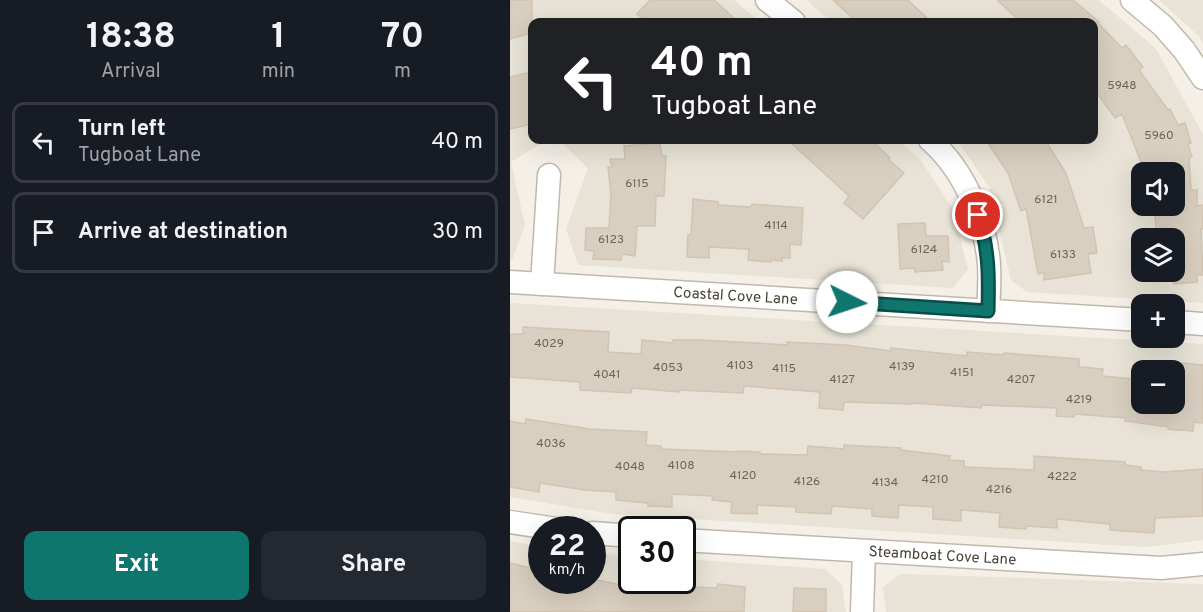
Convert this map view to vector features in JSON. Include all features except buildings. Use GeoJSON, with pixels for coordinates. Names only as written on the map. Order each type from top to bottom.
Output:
{"type":"FeatureCollection","features":[{"type":"Feature","properties":{"kind":"street"},"geometry":{"type":"LineString","coordinates":[[767,0],[789,18]]}},
{"type":"Feature","properties":{"kind":"street"},"geometry":{"type":"LineString","coordinates":[[1132,0],[1163,26],[1184,50],[1203,78]]}},
{"type":"Feature","properties":{"kind":"street"},"geometry":{"type":"LineString","coordinates":[[933,144],[956,171],[972,200],[983,231],[989,262],[988,311]]}},
{"type":"Feature","properties":{"kind":"street"},"geometry":{"type":"LineString","coordinates":[[542,284],[549,175]]}},
{"type":"Feature","properties":{"kind":"street","name":"Coastal Cove Lane"},"geometry":{"type":"LineString","coordinates":[[510,282],[1131,319]]}},
{"type":"Feature","properties":{"kind":"street"},"geometry":{"type":"LineString","coordinates":[[1185,323],[1203,324]]}},
{"type":"Feature","properties":{"kind":"street"},"geometry":{"type":"LineString","coordinates":[[510,522],[528,525]]}},
{"type":"Feature","properties":{"kind":"street","name":"Steamboat Cove Lane"},"geometry":{"type":"LineString","coordinates":[[696,541],[1161,568],[1203,564]]}},
{"type":"Feature","properties":{"kind":"street"},"geometry":{"type":"LineString","coordinates":[[862,612],[864,551]]}},
{"type":"Feature","properties":{"kind":"shaded area"},"geometry":{"type":"Polygon","coordinates":[[[510,0],[734,0],[755,18],[528,18],[528,144],[540,144],[511,162],[525,225],[512,260],[510,260],[510,0]]]}},
{"type":"Feature","properties":{"kind":"shaded area"},"geometry":{"type":"Polygon","coordinates":[[[806,0],[1099,0],[1156,49],[1203,134],[1203,303],[1185,302],[1185,294],[1131,294],[1131,298],[1027,292],[1011,280],[989,187],[960,144],[1098,144],[1098,18],[826,18],[806,0]]]}},
{"type":"Feature","properties":{"kind":"shaded area"},"geometry":{"type":"Polygon","coordinates":[[[1159,0],[1203,0],[1203,44],[1200,37],[1159,0]]]}},
{"type":"Feature","properties":{"kind":"shaded area"},"geometry":{"type":"Polygon","coordinates":[[[563,144],[903,144],[920,159],[953,209],[968,269],[953,288],[578,265],[566,229],[588,168],[563,144]]]}},
{"type":"Feature","properties":{"kind":"shaded area"},"geometry":{"type":"Polygon","coordinates":[[[510,303],[1131,340],[1131,348],[1185,348],[1185,343],[1203,344],[1203,540],[1145,547],[696,519],[696,516],[612,514],[510,497],[510,303]]]}},
{"type":"Feature","properties":{"kind":"shaded area"},"geometry":{"type":"Polygon","coordinates":[[[510,541],[528,544],[528,594],[606,594],[606,554],[618,555],[618,594],[696,594],[696,560],[825,569],[842,585],[846,612],[510,612],[510,541]]]}},
{"type":"Feature","properties":{"kind":"shaded area"},"geometry":{"type":"Polygon","coordinates":[[[901,574],[1203,584],[1203,612],[886,612],[883,587],[901,574]]]}},
{"type":"Feature","properties":{"kind":"route"},"geometry":{"type":"LineString","coordinates":[[847,302],[988,311],[989,262],[978,215]]}}]}
